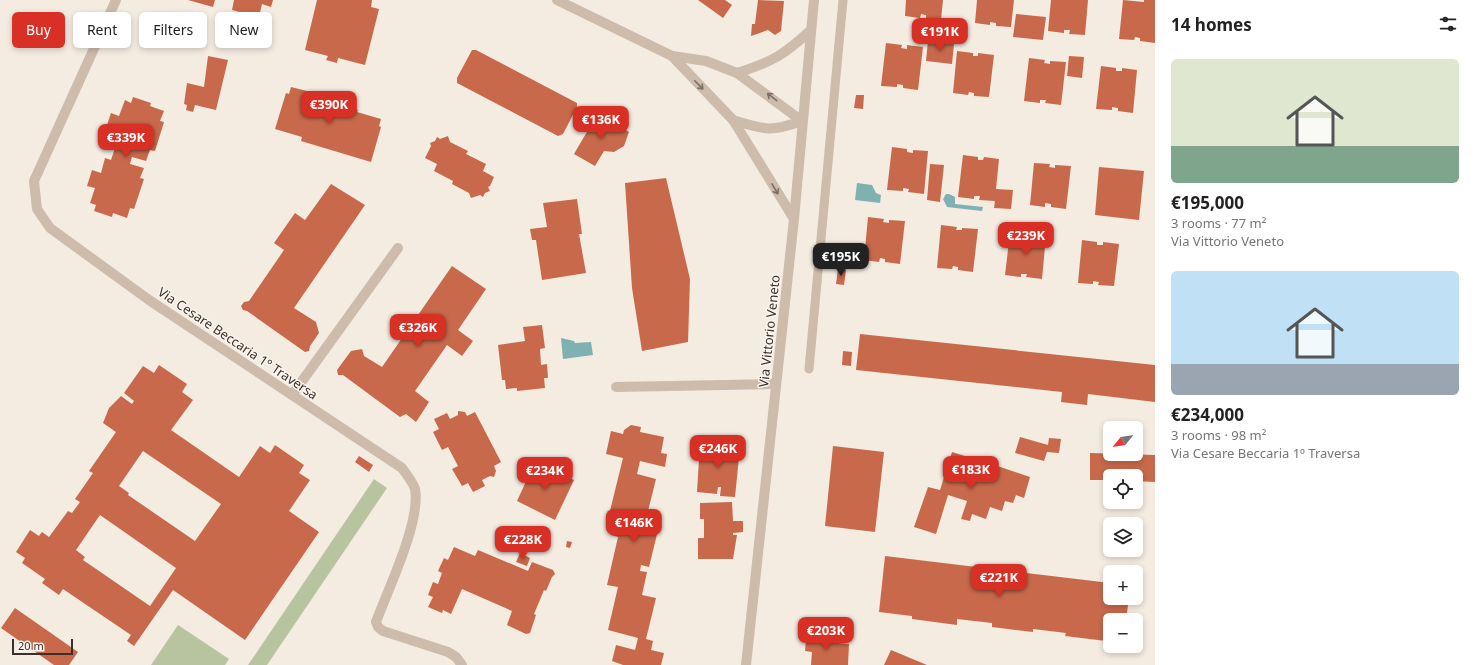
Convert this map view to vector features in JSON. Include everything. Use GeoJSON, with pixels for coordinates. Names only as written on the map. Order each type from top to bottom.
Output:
{"type":"FeatureCollection","features":[{"type":"Feature","properties":{"kind":"street","name":"Via Cesare Beccaria 1º Traversa"},"geometry":{"type":"LineString","coordinates":[[116,0],[34,181],[37,209],[50,228],[130,286],[402,468],[414,487],[416,506],[412,524],[376,622],[382,631],[448,652],[456,657],[462,665]]}},
{"type":"Feature","properties":{"kind":"street"},"geometry":{"type":"LineString","coordinates":[[557,0],[672,56],[706,61],[737,72],[802,121]]}},
{"type":"Feature","properties":{"kind":"street","name":"Via Vittorio Veneto"},"geometry":{"type":"LineString","coordinates":[[746,665],[794,219],[814,0]]}},
{"type":"Feature","properties":{"kind":"street"},"geometry":{"type":"LineString","coordinates":[[737,72],[762,65],[779,57],[811,30]]}},
{"type":"Feature","properties":{"kind":"street"},"geometry":{"type":"LineString","coordinates":[[672,56],[733,120],[794,219]]}},
{"type":"Feature","properties":{"kind":"street"},"geometry":{"type":"LineString","coordinates":[[733,120],[761,129],[780,129],[802,121]]}},
{"type":"Feature","properties":{"kind":"street"},"geometry":{"type":"LineString","coordinates":[[292,395],[398,248]]}},
{"type":"Feature","properties":{"kind":"street"},"geometry":{"type":"LineString","coordinates":[[616,387],[776,384]]}},
{"type":"Feature","properties":{"kind":"lane"},"geometry":{"type":"LineString","coordinates":[[809,369],[843,0]]}},
{"type":"Feature","properties":{"kind":"green space"},"geometry":{"type":"Polygon","coordinates":[[[374,479],[387,488],[267,665],[248,665],[374,479]]]}},
{"type":"Feature","properties":{"kind":"green space"},"geometry":{"type":"Polygon","coordinates":[[[178,625],[229,659],[225,665],[151,665],[178,625]]]}},
{"type":"Feature","properties":{"kind":"water"},"geometry":{"type":"Polygon","coordinates":[[[857,183],[872,185],[876,193],[881,195],[880,203],[855,200],[857,183]]]}},
{"type":"Feature","properties":{"kind":"water"},"geometry":{"type":"Polygon","coordinates":[[[946,194],[955,197],[955,204],[983,207],[982,211],[947,207],[943,199],[946,194]]]}},
{"type":"Feature","properties":{"kind":"water"},"geometry":{"type":"Polygon","coordinates":[[[561,338],[574,341],[575,343],[591,342],[593,355],[563,359],[561,338]]]}},
{"type":"Feature","properties":{"kind":"building"},"geometry":{"type":"Polygon","coordinates":[[[188,0],[215,0],[213,7],[188,0]]]}},
{"type":"Feature","properties":{"kind":"building"},"geometry":{"type":"Polygon","coordinates":[[[234,0],[273,0],[271,7],[262,4],[260,12],[240,12],[232,10],[234,0]]]}},
{"type":"Feature","properties":{"kind":"building"},"geometry":{"type":"Polygon","coordinates":[[[317,0],[372,0],[371,7],[379,9],[365,65],[338,58],[337,63],[326,60],[328,56],[305,50],[317,0]]]}},
{"type":"Feature","properties":{"kind":"building"},"geometry":{"type":"Polygon","coordinates":[[[698,0],[725,0],[732,5],[723,18],[698,0]]]}},
{"type":"Feature","properties":{"kind":"building"},"geometry":{"type":"Polygon","coordinates":[[[758,0],[784,1],[781,31],[775,35],[768,30],[751,36],[752,24],[755,24],[758,0]]]}},
{"type":"Feature","properties":{"kind":"building"},"geometry":{"type":"Polygon","coordinates":[[[906,0],[943,0],[941,20],[926,18],[926,15],[921,14],[920,18],[905,16],[906,0]]]}},
{"type":"Feature","properties":{"kind":"building"},"geometry":{"type":"Polygon","coordinates":[[[977,0],[1014,0],[1011,27],[996,26],[996,23],[990,22],[990,25],[975,23],[977,0]]]}},
{"type":"Feature","properties":{"kind":"building"},"geometry":{"type":"Polygon","coordinates":[[[1051,0],[1088,0],[1085,35],[1069,34],[1070,30],[1064,30],[1064,33],[1048,31],[1051,0]]]}},
{"type":"Feature","properties":{"kind":"building"},"geometry":{"type":"Polygon","coordinates":[[[1123,0],[1144,2],[1144,0],[1155,0],[1155,43],[1140,41],[1140,38],[1135,37],[1134,40],[1119,39],[1123,0]]]}},
{"type":"Feature","properties":{"kind":"building"},"geometry":{"type":"Polygon","coordinates":[[[1016,14],[1046,17],[1043,40],[1013,37],[1016,14]]]}},
{"type":"Feature","properties":{"kind":"building"},"geometry":{"type":"Polygon","coordinates":[[[928,41],[954,44],[952,64],[926,61],[928,41]]]}},
{"type":"Feature","properties":{"kind":"building"},"geometry":{"type":"Polygon","coordinates":[[[886,43],[902,45],[901,48],[907,49],[907,45],[923,47],[918,90],[903,88],[903,85],[897,84],[897,87],[881,86],[886,43]]]}},
{"type":"Feature","properties":{"kind":"building"},"geometry":{"type":"Polygon","coordinates":[[[472,50],[476,50],[577,103],[577,107],[563,134],[558,136],[457,83],[457,78],[472,50]]]}},
{"type":"Feature","properties":{"kind":"building"},"geometry":{"type":"Polygon","coordinates":[[[957,51],[973,53],[973,56],[978,56],[978,53],[994,55],[989,97],[974,96],[974,93],[969,92],[968,95],[953,93],[957,51]]]}},
{"type":"Feature","properties":{"kind":"building"},"geometry":{"type":"Polygon","coordinates":[[[208,56],[228,60],[216,110],[195,105],[193,112],[186,110],[187,105],[184,104],[187,83],[204,87],[208,56]]]}},
{"type":"Feature","properties":{"kind":"building"},"geometry":{"type":"Polygon","coordinates":[[[1069,56],[1084,57],[1082,78],[1067,76],[1069,56]]]}},
{"type":"Feature","properties":{"kind":"building"},"geometry":{"type":"Polygon","coordinates":[[[1029,58],[1045,60],[1044,63],[1050,64],[1050,61],[1066,62],[1061,105],[1045,103],[1046,100],[1040,100],[1040,103],[1024,101],[1029,58]]]}},
{"type":"Feature","properties":{"kind":"building"},"geometry":{"type":"Polygon","coordinates":[[[1101,66],[1116,68],[1116,71],[1122,71],[1122,68],[1137,70],[1133,113],[1118,111],[1118,108],[1112,107],[1112,110],[1096,109],[1101,66]]]}},
{"type":"Feature","properties":{"kind":"building"},"geometry":{"type":"Polygon","coordinates":[[[291,87],[315,93],[314,97],[326,100],[324,106],[343,111],[344,106],[358,110],[357,112],[381,119],[379,126],[381,127],[371,162],[301,141],[302,137],[275,129],[286,93],[289,94],[291,87]]]}},
{"type":"Feature","properties":{"kind":"building"},"geometry":{"type":"Polygon","coordinates":[[[856,95],[864,95],[863,109],[854,108],[856,95]]]}},
{"type":"Feature","properties":{"kind":"building"},"geometry":{"type":"Polygon","coordinates":[[[133,97],[151,103],[150,106],[164,111],[160,121],[164,122],[155,151],[150,150],[146,161],[132,157],[130,164],[144,168],[140,178],[144,179],[134,209],[130,208],[127,218],[113,213],[112,217],[94,211],[96,205],[90,203],[95,188],[87,186],[92,170],[101,173],[105,158],[111,160],[115,148],[109,146],[114,131],[106,128],[111,113],[119,116],[125,100],[131,103],[133,97]]]}},
{"type":"Feature","properties":{"kind":"building"},"geometry":{"type":"Polygon","coordinates":[[[598,113],[629,132],[624,146],[614,152],[604,151],[595,166],[574,154],[598,113]]]}},
{"type":"Feature","properties":{"kind":"building"},"geometry":{"type":"Polygon","coordinates":[[[448,136],[450,142],[468,151],[466,154],[486,164],[483,171],[494,177],[490,186],[488,187],[490,191],[485,193],[483,197],[480,195],[471,198],[469,193],[452,184],[453,181],[434,171],[437,164],[425,158],[431,146],[430,143],[435,141],[437,137],[440,139],[448,136]]]}},
{"type":"Feature","properties":{"kind":"building"},"geometry":{"type":"Polygon","coordinates":[[[892,147],[907,149],[907,152],[913,153],[913,150],[928,151],[924,194],[908,192],[909,189],[903,188],[903,191],[887,190],[892,147]]]}},
{"type":"Feature","properties":{"kind":"building"},"geometry":{"type":"Polygon","coordinates":[[[963,155],[978,157],[978,160],[983,160],[984,157],[999,159],[996,189],[1013,190],[1011,209],[994,208],[995,201],[979,200],[980,196],[974,196],[974,199],[958,197],[963,155]]]}},
{"type":"Feature","properties":{"kind":"building"},"geometry":{"type":"Polygon","coordinates":[[[1034,163],[1050,164],[1049,167],[1055,168],[1055,165],[1071,166],[1066,209],[1051,207],[1051,204],[1045,203],[1045,207],[1030,205],[1034,163]]]}},
{"type":"Feature","properties":{"kind":"building"},"geometry":{"type":"Polygon","coordinates":[[[930,164],[944,165],[940,202],[927,200],[930,164]]]}},
{"type":"Feature","properties":{"kind":"building"},"geometry":{"type":"Polygon","coordinates":[[[1099,167],[1144,171],[1139,220],[1095,215],[1099,167]]]}},
{"type":"Feature","properties":{"kind":"building"},"geometry":{"type":"Polygon","coordinates":[[[666,178],[690,279],[688,342],[642,351],[632,288],[625,183],[666,178]]]}},
{"type":"Feature","properties":{"kind":"building"},"geometry":{"type":"Polygon","coordinates":[[[331,184],[365,205],[294,308],[316,322],[319,333],[310,346],[309,351],[305,352],[247,311],[243,310],[241,306],[244,302],[249,301],[284,250],[274,243],[295,213],[305,220],[331,184]]]}},
{"type":"Feature","properties":{"kind":"building"},"geometry":{"type":"Polygon","coordinates":[[[577,199],[582,234],[579,234],[586,273],[542,280],[536,240],[532,240],[530,229],[547,227],[543,203],[577,199]]]}},
{"type":"Feature","properties":{"kind":"building"},"geometry":{"type":"Polygon","coordinates":[[[868,217],[884,219],[883,222],[889,223],[889,220],[905,221],[900,264],[885,262],[885,259],[880,258],[879,262],[864,260],[868,217]]]}},
{"type":"Feature","properties":{"kind":"building"},"geometry":{"type":"Polygon","coordinates":[[[941,225],[957,227],[956,230],[962,230],[962,228],[978,229],[973,272],[958,270],[958,267],[953,266],[952,269],[937,268],[941,225]]]}},
{"type":"Feature","properties":{"kind":"building"},"geometry":{"type":"Polygon","coordinates":[[[1010,233],[1025,234],[1025,237],[1031,238],[1031,235],[1046,236],[1042,279],[1026,277],[1027,274],[1021,274],[1021,277],[1005,275],[1010,233]]]}},
{"type":"Feature","properties":{"kind":"building"},"geometry":{"type":"Polygon","coordinates":[[[1082,240],[1097,242],[1097,245],[1103,245],[1103,242],[1119,244],[1114,286],[1098,285],[1099,282],[1093,281],[1093,284],[1078,283],[1082,240]]]}},
{"type":"Feature","properties":{"kind":"building"},"geometry":{"type":"Polygon","coordinates":[[[452,266],[486,289],[458,330],[473,341],[462,356],[447,345],[415,391],[429,402],[416,422],[406,414],[400,417],[343,375],[338,375],[337,370],[351,351],[362,349],[364,356],[382,367],[452,266]]]}},
{"type":"Feature","properties":{"kind":"building"},"geometry":{"type":"Polygon","coordinates":[[[838,269],[846,270],[844,285],[836,284],[838,269]]]}},
{"type":"Feature","properties":{"kind":"building"},"geometry":{"type":"Polygon","coordinates":[[[542,325],[545,348],[540,349],[541,365],[547,364],[548,378],[544,378],[545,388],[517,391],[517,388],[506,389],[505,380],[502,380],[498,345],[525,341],[523,327],[542,325]]]}},
{"type":"Feature","properties":{"kind":"building"},"geometry":{"type":"Polygon","coordinates":[[[860,334],[1155,365],[1155,402],[1088,394],[1087,405],[1061,402],[1062,392],[856,370],[860,334]]]}},
{"type":"Feature","properties":{"kind":"building"},"geometry":{"type":"Polygon","coordinates":[[[843,351],[852,352],[851,366],[842,365],[843,351]]]}},
{"type":"Feature","properties":{"kind":"building"},"geometry":{"type":"Polygon","coordinates":[[[159,365],[187,384],[182,392],[193,400],[171,430],[239,477],[260,446],[270,453],[275,445],[304,465],[299,473],[310,480],[289,511],[319,532],[245,640],[173,590],[134,646],[127,641],[131,635],[63,589],[59,595],[42,583],[45,579],[22,563],[25,558],[16,552],[30,530],[39,536],[42,532],[49,537],[68,511],[72,513],[80,502],[75,499],[93,473],[89,471],[116,432],[103,423],[109,408],[121,396],[132,404],[134,401],[124,393],[143,366],[154,373],[159,365]],[[143,451],[119,486],[129,493],[128,495],[195,541],[221,504],[143,451]],[[100,515],[76,550],[85,557],[83,560],[150,606],[176,568],[100,515]]]}},
{"type":"Feature","properties":{"kind":"building"},"geometry":{"type":"Polygon","coordinates":[[[458,411],[465,412],[467,416],[475,412],[501,462],[494,466],[496,471],[494,477],[490,476],[482,480],[485,486],[473,492],[468,483],[462,486],[452,469],[458,466],[448,447],[442,450],[433,432],[439,429],[434,419],[447,413],[450,419],[458,415],[458,411]]]}},
{"type":"Feature","properties":{"kind":"building"},"geometry":{"type":"Polygon","coordinates":[[[631,425],[641,427],[640,432],[664,437],[661,453],[667,454],[665,467],[640,461],[637,474],[656,479],[645,523],[659,526],[649,567],[641,565],[640,571],[647,572],[642,595],[656,598],[646,639],[653,641],[651,650],[664,653],[661,665],[623,665],[612,661],[616,645],[635,650],[638,638],[608,630],[618,587],[607,585],[618,537],[611,535],[616,516],[609,515],[623,458],[606,454],[611,431],[623,434],[624,430],[631,425]]]}},
{"type":"Feature","properties":{"kind":"building"},"geometry":{"type":"Polygon","coordinates":[[[1020,437],[1048,445],[1049,438],[1061,439],[1059,453],[1047,452],[1044,461],[1015,453],[1020,437]]]}},
{"type":"Feature","properties":{"kind":"building"},"geometry":{"type":"Polygon","coordinates":[[[700,443],[740,447],[735,497],[720,496],[721,487],[718,487],[717,494],[697,492],[700,443]]]}},
{"type":"Feature","properties":{"kind":"building"},"geometry":{"type":"Polygon","coordinates":[[[833,446],[884,452],[875,532],[825,526],[833,446]]]}},
{"type":"Feature","properties":{"kind":"building"},"geometry":{"type":"Polygon","coordinates":[[[952,452],[1030,477],[1024,498],[1016,495],[1013,503],[1005,501],[1002,511],[990,507],[986,519],[972,514],[970,521],[961,519],[967,501],[948,495],[936,534],[914,527],[928,487],[940,490],[952,452]]]}},
{"type":"Feature","properties":{"kind":"building"},"geometry":{"type":"Polygon","coordinates":[[[1090,453],[1103,453],[1103,461],[1143,461],[1143,455],[1155,455],[1155,482],[1143,481],[1143,469],[1103,469],[1103,480],[1090,480],[1090,453]]]}},
{"type":"Feature","properties":{"kind":"building"},"geometry":{"type":"Polygon","coordinates":[[[359,456],[373,465],[369,472],[355,462],[359,456]]]}},
{"type":"Feature","properties":{"kind":"building"},"geometry":{"type":"Polygon","coordinates":[[[535,462],[574,480],[555,520],[517,501],[535,462]]]}},
{"type":"Feature","properties":{"kind":"building"},"geometry":{"type":"Polygon","coordinates":[[[732,502],[733,521],[743,521],[743,532],[733,533],[733,535],[737,535],[733,559],[698,559],[698,538],[704,538],[704,519],[700,519],[700,503],[732,502]]]}},
{"type":"Feature","properties":{"kind":"building"},"geometry":{"type":"Polygon","coordinates":[[[567,541],[572,542],[570,548],[566,547],[567,541]]]}},
{"type":"Feature","properties":{"kind":"building"},"geometry":{"type":"Polygon","coordinates":[[[454,547],[475,556],[478,550],[528,571],[532,562],[553,570],[555,574],[552,577],[546,591],[544,590],[534,614],[536,615],[530,633],[526,634],[507,625],[512,611],[462,589],[451,614],[443,610],[442,613],[428,607],[433,597],[428,595],[433,582],[438,584],[442,573],[438,571],[444,558],[448,560],[454,547]]]}},
{"type":"Feature","properties":{"kind":"building"},"geometry":{"type":"Polygon","coordinates":[[[520,553],[530,558],[527,566],[516,562],[520,553]]]}},
{"type":"Feature","properties":{"kind":"building"},"geometry":{"type":"Polygon","coordinates":[[[885,556],[1103,582],[1103,605],[1128,605],[1127,613],[1103,613],[1103,641],[1065,636],[1066,633],[1033,629],[1033,632],[992,627],[992,623],[957,619],[957,625],[912,619],[912,616],[879,612],[885,556]]]}},
{"type":"Feature","properties":{"kind":"building"},"geometry":{"type":"Polygon","coordinates":[[[15,608],[78,652],[69,665],[54,665],[1,628],[15,608]]]}},
{"type":"Feature","properties":{"kind":"building"},"geometry":{"type":"Polygon","coordinates":[[[807,628],[816,629],[815,641],[849,644],[848,665],[811,665],[812,652],[805,651],[807,628]]]}},
{"type":"Feature","properties":{"kind":"building"},"geometry":{"type":"Polygon","coordinates":[[[891,650],[927,665],[884,665],[891,650]]]}}]}
